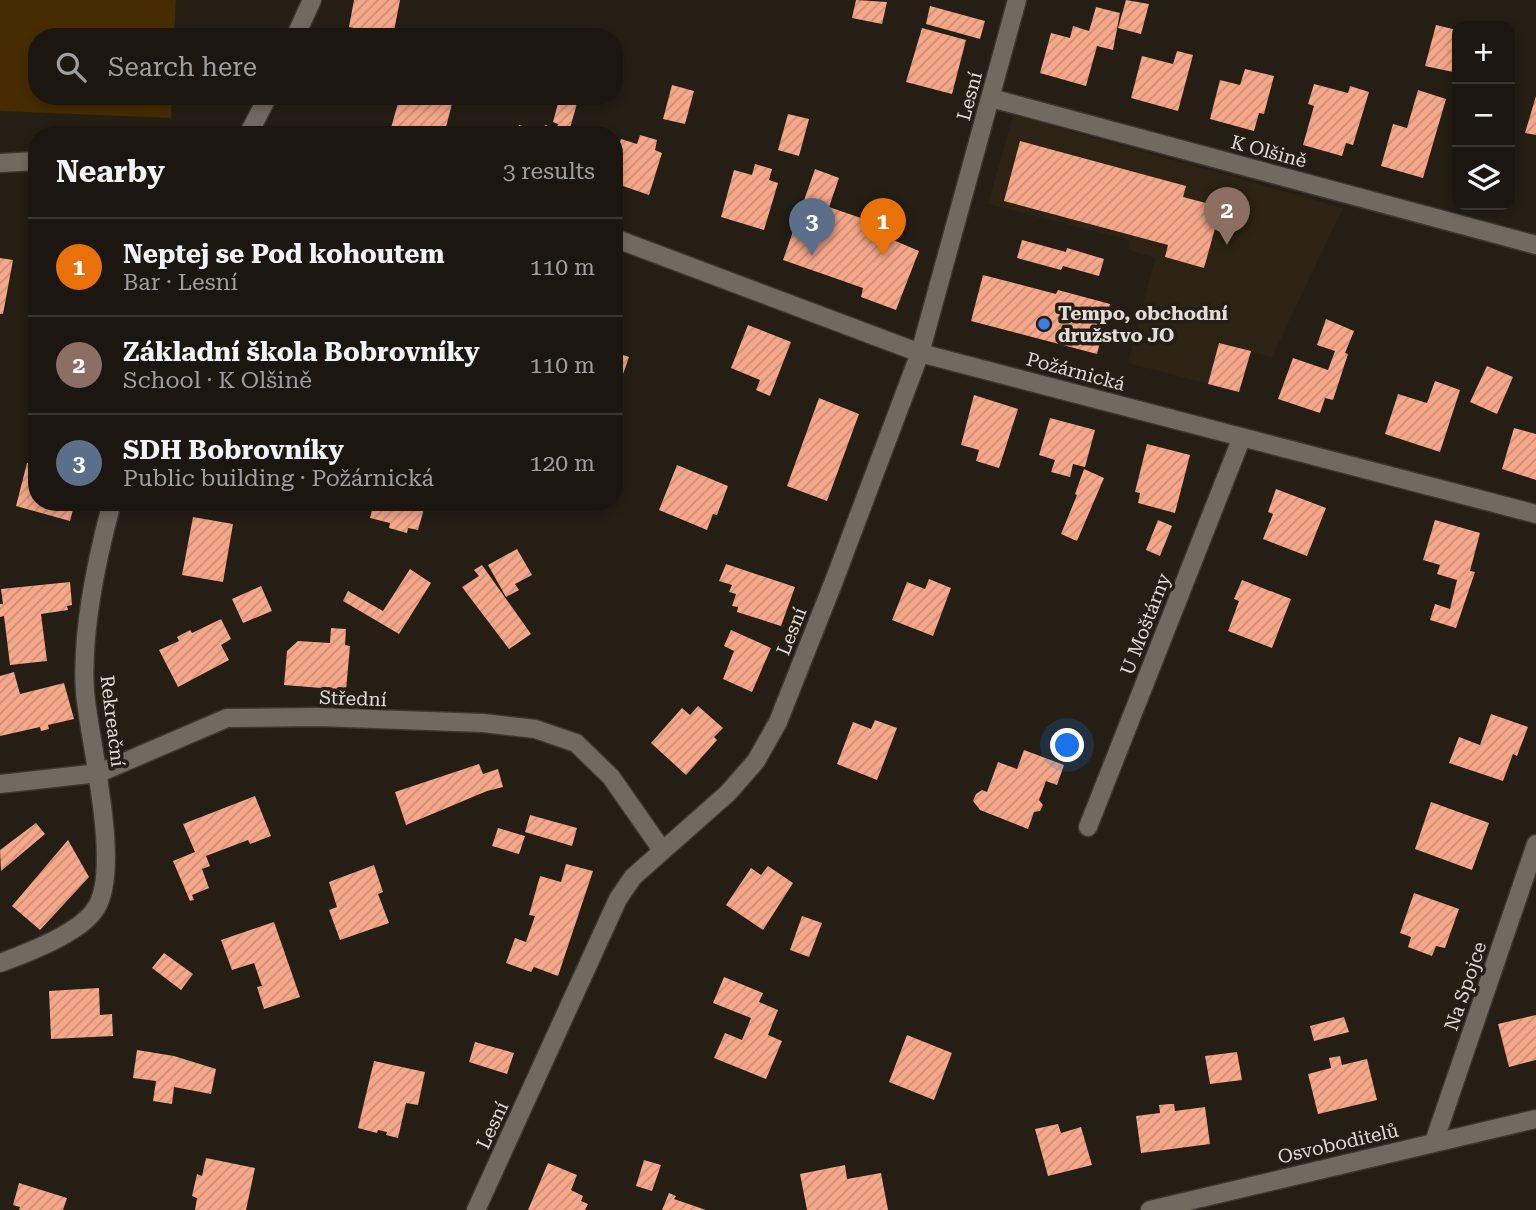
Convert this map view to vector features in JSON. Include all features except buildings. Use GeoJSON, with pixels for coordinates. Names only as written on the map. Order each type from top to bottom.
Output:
{"type":"FeatureCollection","features":[{"type":"Feature","properties":{"kind":"street"},"geometry":{"type":"LineString","coordinates":[[299,28],[312,0]]}},
{"type":"Feature","properties":{"kind":"street","name":"Lesní"},"geometry":{"type":"LineString","coordinates":[[476,1210],[618,900],[633,877],[728,793],[755,761],[778,722],[920,353],[1017,0]]}},
{"type":"Feature","properties":{"kind":"street","name":"K Olšině"},"geometry":{"type":"LineString","coordinates":[[990,98],[1536,245]]}},
{"type":"Feature","properties":{"kind":"street"},"geometry":{"type":"LineString","coordinates":[[253,126],[263,105]]}},
{"type":"Feature","properties":{"kind":"street"},"geometry":{"type":"LineString","coordinates":[[0,163],[28,161]]}},
{"type":"Feature","properties":{"kind":"street","name":"Požárnická"},"geometry":{"type":"LineString","coordinates":[[623,241],[920,353],[1536,514]]}},
{"type":"Feature","properties":{"kind":"street","name":"U Moštárny"},"geometry":{"type":"LineString","coordinates":[[1088,827],[1242,437]]}},
{"type":"Feature","properties":{"kind":"street","name":"Rekreační"},"geometry":{"type":"LineString","coordinates":[[0,963],[40,948],[67,932],[93,913],[101,897],[105,854],[99,773],[85,692],[86,650],[99,551],[110,511]]}},
{"type":"Feature","properties":{"kind":"street","name":"Střední"},"geometry":{"type":"LineString","coordinates":[[0,784],[99,773],[227,718],[319,717],[483,723],[535,729],[576,743],[611,777],[662,850]]}},
{"type":"Feature","properties":{"kind":"street","name":"Na Spojce"},"geometry":{"type":"LineString","coordinates":[[1434,1142],[1536,844]]}},
{"type":"Feature","properties":{"kind":"street","name":"Osvoboditelů"},"geometry":{"type":"LineString","coordinates":[[1150,1210],[1536,1119]]}},
{"type":"Feature","properties":{"kind":"shaded area"},"geometry":{"type":"Polygon","coordinates":[[[0,0],[176,0],[174,28],[28,28],[28,105],[172,105],[171,118],[0,111],[0,0]]]}},
{"type":"Feature","properties":{"kind":"shaded area"},"geometry":{"type":"Polygon","coordinates":[[[1013,115],[1343,208],[1272,357],[1220,343],[1208,384],[1128,363],[1155,258],[1128,250],[1129,240],[988,204],[1013,115]]]}},
{"type":"Feature","properties":{"kind":"place","name":"Základní škola Bobrovníky"},"geometry":{"type":"Point","coordinates":[1227,245]}},
{"type":"Feature","properties":{"kind":"place","name":"SDH Bobrovníky"},"geometry":{"type":"Point","coordinates":[812,256]}},
{"type":"Feature","properties":{"kind":"place","name":"Neptej se Pod kohoutem"},"geometry":{"type":"Point","coordinates":[883,256]}},
{"type":"Feature","properties":{"kind":"place","name":"Tempo, obchodní družstvo JO"},"geometry":{"type":"Point","coordinates":[1044,324]}}]}
